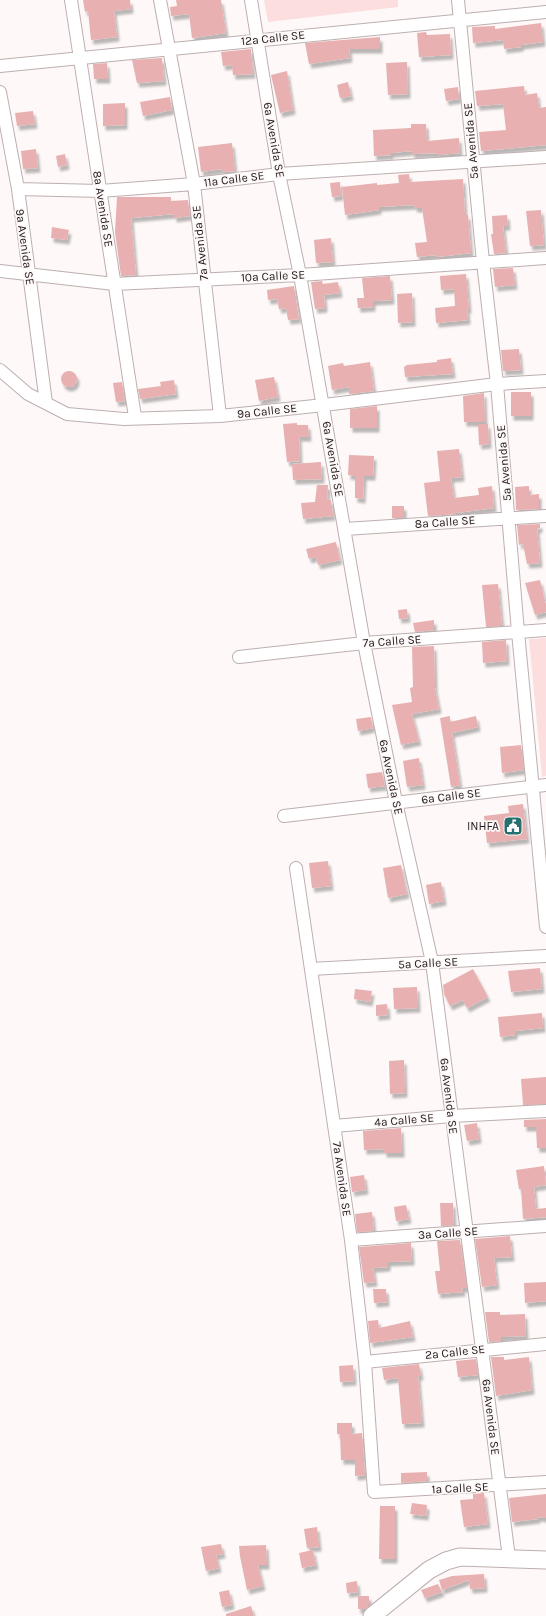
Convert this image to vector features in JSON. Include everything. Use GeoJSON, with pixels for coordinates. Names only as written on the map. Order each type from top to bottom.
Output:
{"type":"FeatureCollection","features":[{"type":"Feature","properties":{"kind":"street","name":"8a Avenida SE"},"geometry":{"type":"LineString","coordinates":[[71,0],[135,417]]}},
{"type":"Feature","properties":{"kind":"street","name":"7a Avenida SE"},"geometry":{"type":"LineString","coordinates":[[160,0],[168,50],[194,184],[220,416]]}},
{"type":"Feature","properties":{"kind":"street","name":"6a Avenida SE"},"geometry":{"type":"LineString","coordinates":[[251,0],[256,39],[279,174],[300,275],[324,405],[364,643],[396,802],[432,962],[509,1558]]}},
{"type":"Feature","properties":{"kind":"street","name":"5a Avenida SE"},"geometry":{"type":"LineString","coordinates":[[458,0],[483,262],[497,384],[518,632],[546,926]]}},
{"type":"Feature","properties":{"kind":"street","name":"12a Calle SE"},"geometry":{"type":"LineString","coordinates":[[0,66],[168,50],[256,39],[546,12]]}},
{"type":"Feature","properties":{"kind":"street","name":"9a Avenida SE"},"geometry":{"type":"LineString","coordinates":[[0,92],[18,188],[46,403]]}},
{"type":"Feature","properties":{"kind":"street","name":"11a Calle SE"},"geometry":{"type":"LineString","coordinates":[[18,188],[100,191],[194,184],[279,174],[546,157]]}},
{"type":"Feature","properties":{"kind":"street","name":"10a Calle SE"},"geometry":{"type":"LineString","coordinates":[[0,271],[114,284],[300,275],[546,258]]}},
{"type":"Feature","properties":{"kind":"street","name":"9a Calle SE"},"geometry":{"type":"LineString","coordinates":[[0,370],[28,394],[67,414],[124,419],[135,417],[220,416],[497,384],[546,381]]}},
{"type":"Feature","properties":{"kind":"street","name":"8a Calle SE"},"geometry":{"type":"LineString","coordinates":[[345,529],[546,516]]}},
{"type":"Feature","properties":{"kind":"street","name":"7a Calle SE"},"geometry":{"type":"LineString","coordinates":[[239,657],[364,643],[546,630]]}},
{"type":"Feature","properties":{"kind":"street","name":"6a Calle SE"},"geometry":{"type":"LineString","coordinates":[[284,816],[546,785]]}},
{"type":"Feature","properties":{"kind":"street","name":"7a Avenida SE"},"geometry":{"type":"LineString","coordinates":[[296,868],[351,1240],[365,1362],[374,1492]]}},
{"type":"Feature","properties":{"kind":"street","name":"5a Calle SE"},"geometry":{"type":"LineString","coordinates":[[311,969],[546,956]]}},
{"type":"Feature","properties":{"kind":"street","name":"4a Calle SE"},"geometry":{"type":"LineString","coordinates":[[334,1126],[452,1116],[546,1111]]}},
{"type":"Feature","properties":{"kind":"street","name":"3a Calle SE"},"geometry":{"type":"LineString","coordinates":[[351,1240],[546,1226]]}},
{"type":"Feature","properties":{"kind":"street","name":"2a Calle SE"},"geometry":{"type":"LineString","coordinates":[[365,1362],[482,1349],[546,1344]]}},
{"type":"Feature","properties":{"kind":"street","name":"1a Calle SE"},"geometry":{"type":"LineString","coordinates":[[374,1492],[546,1482]]}},
{"type":"Feature","properties":{"kind":"street"},"geometry":{"type":"LineString","coordinates":[[372,1616],[429,1570],[446,1561],[460,1557],[546,1560]]}},
{"type":"Feature","properties":{"kind":"shaded area"},"geometry":{"type":"Polygon","coordinates":[[[264,0],[398,0],[398,7],[268,22],[264,0]]]}},
{"type":"Feature","properties":{"kind":"shaded area"},"geometry":{"type":"Polygon","coordinates":[[[546,638],[546,776],[542,777],[529,639],[546,638]]]}},
{"type":"Feature","properties":{"kind":"building"},"geometry":{"type":"Polygon","coordinates":[[[83,0],[130,0],[131,9],[114,11],[117,37],[91,40],[88,11],[85,12],[83,0]]]}},
{"type":"Feature","properties":{"kind":"building"},"geometry":{"type":"Polygon","coordinates":[[[176,0],[221,0],[226,33],[192,38],[189,14],[171,16],[170,7],[177,6],[176,0]]]}},
{"type":"Feature","properties":{"kind":"building"},"geometry":{"type":"Polygon","coordinates":[[[541,23],[543,42],[504,49],[503,40],[473,43],[472,27],[495,26],[495,29],[541,23]]]}},
{"type":"Feature","properties":{"kind":"building"},"geometry":{"type":"Polygon","coordinates":[[[426,32],[427,35],[450,34],[451,55],[419,57],[417,33],[426,32]]]}},
{"type":"Feature","properties":{"kind":"building"},"geometry":{"type":"Polygon","coordinates":[[[380,37],[380,49],[349,49],[350,58],[309,64],[305,43],[380,37]]]}},
{"type":"Feature","properties":{"kind":"building"},"geometry":{"type":"Polygon","coordinates":[[[251,49],[253,74],[233,75],[232,65],[223,66],[221,52],[251,49]]]}},
{"type":"Feature","properties":{"kind":"building"},"geometry":{"type":"Polygon","coordinates":[[[162,58],[164,81],[137,83],[132,60],[162,58]]]}},
{"type":"Feature","properties":{"kind":"building"},"geometry":{"type":"Polygon","coordinates":[[[407,62],[408,94],[388,95],[386,63],[407,62]]]}},
{"type":"Feature","properties":{"kind":"building"},"geometry":{"type":"Polygon","coordinates":[[[107,63],[108,79],[94,79],[93,64],[107,63]]]}},
{"type":"Feature","properties":{"kind":"building"},"geometry":{"type":"Polygon","coordinates":[[[287,71],[293,110],[280,113],[271,75],[287,71]]]}},
{"type":"Feature","properties":{"kind":"building"},"geometry":{"type":"Polygon","coordinates":[[[348,82],[351,96],[340,98],[337,85],[348,82]]]}},
{"type":"Feature","properties":{"kind":"building"},"geometry":{"type":"Polygon","coordinates":[[[524,86],[525,95],[537,93],[539,108],[546,107],[546,145],[481,151],[479,132],[506,130],[503,104],[477,106],[475,91],[524,86]]]}},
{"type":"Feature","properties":{"kind":"building"},"geometry":{"type":"Polygon","coordinates":[[[458,87],[459,99],[446,101],[444,89],[458,87]]]}},
{"type":"Feature","properties":{"kind":"building"},"geometry":{"type":"Polygon","coordinates":[[[170,97],[172,110],[143,116],[140,102],[170,97]]]}},
{"type":"Feature","properties":{"kind":"building"},"geometry":{"type":"Polygon","coordinates":[[[125,103],[125,125],[103,126],[103,104],[125,103]]]}},
{"type":"Feature","properties":{"kind":"building"},"geometry":{"type":"Polygon","coordinates":[[[33,111],[35,124],[17,126],[15,113],[33,111]]]}},
{"type":"Feature","properties":{"kind":"building"},"geometry":{"type":"Polygon","coordinates":[[[411,124],[426,124],[427,141],[459,138],[460,153],[438,155],[438,153],[412,154],[412,151],[391,153],[391,155],[374,156],[373,130],[411,128],[411,124]]]}},
{"type":"Feature","properties":{"kind":"building"},"geometry":{"type":"Polygon","coordinates":[[[232,143],[235,171],[223,172],[222,169],[201,172],[198,147],[232,143]]]}},
{"type":"Feature","properties":{"kind":"building"},"geometry":{"type":"Polygon","coordinates":[[[36,149],[38,168],[23,169],[21,151],[36,149]]]}},
{"type":"Feature","properties":{"kind":"building"},"geometry":{"type":"Polygon","coordinates":[[[65,154],[67,165],[58,167],[56,156],[65,154]]]}},
{"type":"Feature","properties":{"kind":"building"},"geometry":{"type":"Polygon","coordinates":[[[409,174],[410,182],[463,179],[465,215],[468,215],[471,253],[436,257],[436,255],[417,257],[415,243],[427,242],[422,208],[415,208],[414,205],[379,207],[379,210],[345,215],[342,187],[377,183],[377,185],[399,183],[398,175],[409,174]]]}},
{"type":"Feature","properties":{"kind":"building"},"geometry":{"type":"Polygon","coordinates":[[[340,182],[341,196],[332,197],[330,183],[340,182]]]}},
{"type":"Feature","properties":{"kind":"building"},"geometry":{"type":"Polygon","coordinates":[[[117,197],[171,197],[171,201],[188,200],[190,216],[174,218],[174,214],[131,218],[136,275],[121,276],[115,232],[117,197]]]}},
{"type":"Feature","properties":{"kind":"building"},"geometry":{"type":"Polygon","coordinates":[[[541,210],[544,245],[530,246],[526,211],[541,210]]]}},
{"type":"Feature","properties":{"kind":"building"},"geometry":{"type":"Polygon","coordinates":[[[507,215],[508,226],[503,226],[506,253],[494,254],[491,234],[493,234],[492,216],[507,215]]]}},
{"type":"Feature","properties":{"kind":"building"},"geometry":{"type":"Polygon","coordinates":[[[52,227],[69,230],[67,240],[51,238],[52,227]]]}},
{"type":"Feature","properties":{"kind":"building"},"geometry":{"type":"Polygon","coordinates":[[[331,238],[333,262],[316,263],[314,240],[331,238]]]}},
{"type":"Feature","properties":{"kind":"building"},"geometry":{"type":"Polygon","coordinates":[[[513,268],[515,285],[495,287],[493,269],[513,268]]]}},
{"type":"Feature","properties":{"kind":"building"},"geometry":{"type":"Polygon","coordinates":[[[466,274],[469,309],[467,309],[468,320],[436,323],[435,308],[455,306],[454,289],[441,290],[440,276],[466,274]]]}},
{"type":"Feature","properties":{"kind":"building"},"geometry":{"type":"Polygon","coordinates":[[[390,276],[392,300],[373,301],[373,307],[358,308],[357,298],[364,298],[362,278],[390,276]]]}},
{"type":"Feature","properties":{"kind":"building"},"geometry":{"type":"Polygon","coordinates":[[[322,281],[323,284],[338,282],[340,293],[324,295],[325,308],[315,309],[311,282],[322,281]]]}},
{"type":"Feature","properties":{"kind":"building"},"geometry":{"type":"Polygon","coordinates":[[[294,286],[299,319],[288,320],[286,308],[279,309],[277,299],[268,300],[267,290],[294,286]]]}},
{"type":"Feature","properties":{"kind":"building"},"geometry":{"type":"Polygon","coordinates":[[[412,293],[413,322],[398,323],[397,294],[412,293]]]}},
{"type":"Feature","properties":{"kind":"building"},"geometry":{"type":"Polygon","coordinates":[[[519,349],[521,370],[503,371],[501,350],[519,349]]]}},
{"type":"Feature","properties":{"kind":"building"},"geometry":{"type":"Polygon","coordinates":[[[451,358],[453,374],[405,377],[404,367],[407,365],[437,362],[437,360],[451,358]]]}},
{"type":"Feature","properties":{"kind":"building"},"geometry":{"type":"Polygon","coordinates":[[[370,362],[374,391],[349,394],[349,387],[332,390],[328,366],[343,363],[344,366],[370,362]]]}},
{"type":"Feature","properties":{"kind":"building"},"geometry":{"type":"Polygon","coordinates":[[[66,371],[72,371],[77,376],[75,385],[72,387],[66,387],[61,382],[61,376],[66,371]]]}},
{"type":"Feature","properties":{"kind":"building"},"geometry":{"type":"Polygon","coordinates":[[[274,377],[278,397],[259,401],[255,380],[274,377]]]}},
{"type":"Feature","properties":{"kind":"building"},"geometry":{"type":"Polygon","coordinates":[[[174,380],[176,394],[140,399],[138,389],[161,386],[160,382],[174,380]]]}},
{"type":"Feature","properties":{"kind":"building"},"geometry":{"type":"Polygon","coordinates":[[[122,382],[125,401],[116,402],[113,383],[122,382]]]}},
{"type":"Feature","properties":{"kind":"building"},"geometry":{"type":"Polygon","coordinates":[[[511,392],[531,392],[531,416],[511,416],[511,392]]]}},
{"type":"Feature","properties":{"kind":"building"},"geometry":{"type":"Polygon","coordinates":[[[484,393],[485,422],[464,422],[463,396],[484,393]]]}},
{"type":"Feature","properties":{"kind":"building"},"geometry":{"type":"Polygon","coordinates":[[[377,406],[377,428],[350,428],[350,409],[377,406]]]}},
{"type":"Feature","properties":{"kind":"building"},"geometry":{"type":"Polygon","coordinates":[[[297,423],[297,425],[308,425],[309,437],[299,437],[300,461],[287,462],[283,424],[297,423]]]}},
{"type":"Feature","properties":{"kind":"building"},"geometry":{"type":"Polygon","coordinates":[[[478,424],[488,424],[489,444],[479,445],[478,424]]]}},
{"type":"Feature","properties":{"kind":"building"},"geometry":{"type":"Polygon","coordinates":[[[459,449],[462,477],[451,478],[454,498],[479,495],[478,488],[492,486],[494,508],[456,514],[428,516],[424,483],[440,481],[437,451],[459,449]]]}},
{"type":"Feature","properties":{"kind":"building"},"geometry":{"type":"Polygon","coordinates":[[[349,455],[374,456],[373,476],[364,476],[363,499],[355,498],[355,476],[348,475],[349,455]]]}},
{"type":"Feature","properties":{"kind":"building"},"geometry":{"type":"Polygon","coordinates":[[[321,462],[322,479],[293,480],[292,464],[321,462]]]}},
{"type":"Feature","properties":{"kind":"building"},"geometry":{"type":"Polygon","coordinates":[[[317,485],[328,485],[327,500],[331,500],[333,516],[303,519],[301,503],[315,502],[317,485]]]}},
{"type":"Feature","properties":{"kind":"building"},"geometry":{"type":"Polygon","coordinates":[[[529,486],[529,495],[539,494],[539,509],[516,510],[515,487],[529,486]]]}},
{"type":"Feature","properties":{"kind":"building"},"geometry":{"type":"Polygon","coordinates":[[[392,506],[404,506],[404,518],[392,518],[392,506]]]}},
{"type":"Feature","properties":{"kind":"building"},"geometry":{"type":"Polygon","coordinates":[[[540,524],[540,528],[537,529],[540,563],[527,564],[523,544],[519,545],[517,525],[540,524]]]}},
{"type":"Feature","properties":{"kind":"building"},"geometry":{"type":"Polygon","coordinates":[[[336,542],[340,560],[318,565],[316,557],[309,559],[306,549],[336,542]]]}},
{"type":"Feature","properties":{"kind":"building"},"geometry":{"type":"Polygon","coordinates":[[[540,580],[546,605],[546,612],[535,615],[525,583],[540,580]]]}},
{"type":"Feature","properties":{"kind":"building"},"geometry":{"type":"Polygon","coordinates":[[[498,584],[502,626],[486,627],[482,585],[498,584]]]}},
{"type":"Feature","properties":{"kind":"building"},"geometry":{"type":"Polygon","coordinates":[[[407,609],[408,618],[399,619],[398,610],[407,609]]]}},
{"type":"Feature","properties":{"kind":"building"},"geometry":{"type":"Polygon","coordinates":[[[434,620],[434,630],[415,632],[413,623],[434,620]]]}},
{"type":"Feature","properties":{"kind":"building"},"geometry":{"type":"Polygon","coordinates":[[[506,640],[507,661],[483,663],[482,642],[506,640]]]}},
{"type":"Feature","properties":{"kind":"building"},"geometry":{"type":"Polygon","coordinates":[[[434,646],[435,688],[439,709],[412,714],[419,741],[401,745],[392,705],[412,702],[410,688],[413,687],[412,647],[434,646]]]}},
{"type":"Feature","properties":{"kind":"building"},"geometry":{"type":"Polygon","coordinates":[[[450,716],[450,722],[476,716],[478,727],[452,733],[460,785],[451,787],[440,718],[450,716]]]}},
{"type":"Feature","properties":{"kind":"building"},"geometry":{"type":"Polygon","coordinates":[[[371,717],[373,728],[358,731],[356,719],[371,717]]]}},
{"type":"Feature","properties":{"kind":"building"},"geometry":{"type":"Polygon","coordinates":[[[521,745],[524,770],[502,773],[500,747],[521,745]]]}},
{"type":"Feature","properties":{"kind":"building"},"geometry":{"type":"Polygon","coordinates":[[[419,758],[423,785],[407,787],[403,761],[419,758]]]}},
{"type":"Feature","properties":{"kind":"building"},"geometry":{"type":"Polygon","coordinates":[[[382,772],[385,786],[368,788],[366,774],[382,772]]]}},
{"type":"Feature","properties":{"kind":"building"},"geometry":{"type":"Polygon","coordinates":[[[523,804],[527,839],[487,843],[484,816],[509,813],[508,806],[523,804]]]}},
{"type":"Feature","properties":{"kind":"building"},"geometry":{"type":"Polygon","coordinates":[[[328,861],[331,886],[312,888],[309,863],[328,861]]]}},
{"type":"Feature","properties":{"kind":"building"},"geometry":{"type":"Polygon","coordinates":[[[401,865],[407,894],[388,898],[383,868],[401,865]]]}},
{"type":"Feature","properties":{"kind":"building"},"geometry":{"type":"Polygon","coordinates":[[[441,882],[444,901],[429,904],[426,885],[441,882]]]}},
{"type":"Feature","properties":{"kind":"building"},"geometry":{"type":"Polygon","coordinates":[[[540,968],[542,989],[511,992],[508,971],[540,968]]]}},
{"type":"Feature","properties":{"kind":"building"},"geometry":{"type":"Polygon","coordinates":[[[473,969],[488,997],[467,1008],[463,1000],[450,1006],[444,994],[443,985],[473,969]]]}},
{"type":"Feature","properties":{"kind":"building"},"geometry":{"type":"Polygon","coordinates":[[[417,987],[418,1008],[394,1009],[393,988],[417,987]]]}},
{"type":"Feature","properties":{"kind":"building"},"geometry":{"type":"Polygon","coordinates":[[[355,989],[372,991],[370,1002],[354,999],[355,989]]]}},
{"type":"Feature","properties":{"kind":"building"},"geometry":{"type":"Polygon","coordinates":[[[387,1004],[388,1015],[376,1016],[376,1005],[387,1004]]]}},
{"type":"Feature","properties":{"kind":"building"},"geometry":{"type":"Polygon","coordinates":[[[542,1013],[543,1028],[515,1031],[515,1035],[500,1037],[498,1017],[542,1013]]]}},
{"type":"Feature","properties":{"kind":"building"},"geometry":{"type":"Polygon","coordinates":[[[404,1060],[405,1093],[390,1094],[389,1061],[404,1060]]]}},
{"type":"Feature","properties":{"kind":"building"},"geometry":{"type":"Polygon","coordinates":[[[546,1077],[546,1104],[523,1105],[521,1079],[546,1077]]]}},
{"type":"Feature","properties":{"kind":"building"},"geometry":{"type":"Polygon","coordinates":[[[546,1119],[546,1148],[537,1148],[536,1127],[524,1127],[524,1120],[546,1119]]]}},
{"type":"Feature","properties":{"kind":"building"},"geometry":{"type":"Polygon","coordinates":[[[477,1123],[479,1139],[467,1141],[464,1125],[477,1123]]]}},
{"type":"Feature","properties":{"kind":"building"},"geometry":{"type":"Polygon","coordinates":[[[401,1128],[402,1153],[384,1153],[384,1149],[364,1150],[363,1131],[401,1128]]]}},
{"type":"Feature","properties":{"kind":"building"},"geometry":{"type":"Polygon","coordinates":[[[544,1166],[546,1185],[534,1187],[536,1209],[546,1208],[546,1217],[523,1219],[521,1189],[519,1189],[516,1170],[544,1166]]]}},
{"type":"Feature","properties":{"kind":"building"},"geometry":{"type":"Polygon","coordinates":[[[364,1175],[366,1190],[352,1192],[350,1177],[364,1175]]]}},
{"type":"Feature","properties":{"kind":"building"},"geometry":{"type":"Polygon","coordinates":[[[440,1203],[453,1203],[454,1225],[441,1226],[440,1203]]]}},
{"type":"Feature","properties":{"kind":"building"},"geometry":{"type":"Polygon","coordinates":[[[406,1205],[409,1219],[396,1221],[394,1207],[406,1205]]]}},
{"type":"Feature","properties":{"kind":"building"},"geometry":{"type":"Polygon","coordinates":[[[372,1212],[374,1231],[357,1232],[355,1214],[372,1212]]]}},
{"type":"Feature","properties":{"kind":"building"},"geometry":{"type":"Polygon","coordinates":[[[510,1236],[512,1257],[494,1258],[497,1285],[482,1287],[475,1239],[510,1236]]]}},
{"type":"Feature","properties":{"kind":"building"},"geometry":{"type":"Polygon","coordinates":[[[460,1240],[467,1288],[462,1288],[463,1292],[438,1294],[435,1271],[440,1271],[437,1241],[460,1240]]]}},
{"type":"Feature","properties":{"kind":"building"},"geometry":{"type":"Polygon","coordinates":[[[411,1243],[412,1261],[388,1262],[388,1267],[373,1268],[375,1282],[364,1283],[359,1247],[411,1243]]]}},
{"type":"Feature","properties":{"kind":"building"},"geometry":{"type":"Polygon","coordinates":[[[546,1282],[546,1301],[525,1303],[524,1283],[546,1282]]]}},
{"type":"Feature","properties":{"kind":"building"},"geometry":{"type":"Polygon","coordinates":[[[373,1289],[386,1289],[387,1302],[374,1303],[373,1289]]]}},
{"type":"Feature","properties":{"kind":"building"},"geometry":{"type":"Polygon","coordinates":[[[485,1312],[500,1312],[500,1315],[525,1314],[526,1336],[501,1337],[501,1341],[489,1342],[485,1312]]]}},
{"type":"Feature","properties":{"kind":"building"},"geometry":{"type":"Polygon","coordinates":[[[378,1320],[379,1328],[410,1321],[413,1337],[370,1343],[368,1321],[378,1320]]]}},
{"type":"Feature","properties":{"kind":"building"},"geometry":{"type":"Polygon","coordinates":[[[491,1357],[504,1357],[504,1360],[529,1357],[532,1390],[496,1396],[491,1357]]]}},
{"type":"Feature","properties":{"kind":"building"},"geometry":{"type":"Polygon","coordinates":[[[476,1359],[478,1375],[458,1377],[456,1361],[476,1359]]]}},
{"type":"Feature","properties":{"kind":"building"},"geometry":{"type":"Polygon","coordinates":[[[419,1364],[421,1376],[418,1376],[422,1423],[402,1424],[398,1378],[384,1380],[382,1368],[419,1364]]]}},
{"type":"Feature","properties":{"kind":"building"},"geometry":{"type":"Polygon","coordinates":[[[353,1365],[354,1381],[340,1382],[339,1366],[353,1365]]]}},
{"type":"Feature","properties":{"kind":"building"},"geometry":{"type":"Polygon","coordinates":[[[337,1423],[352,1423],[352,1434],[362,1433],[365,1475],[355,1476],[355,1460],[341,1460],[340,1434],[337,1434],[337,1423]]]}},
{"type":"Feature","properties":{"kind":"building"},"geometry":{"type":"Polygon","coordinates":[[[427,1472],[427,1481],[401,1483],[401,1473],[427,1472]]]}},
{"type":"Feature","properties":{"kind":"building"},"geometry":{"type":"Polygon","coordinates":[[[484,1493],[488,1524],[464,1527],[460,1500],[473,1499],[473,1494],[484,1493]]]}},
{"type":"Feature","properties":{"kind":"building"},"geometry":{"type":"Polygon","coordinates":[[[546,1494],[546,1518],[538,1517],[538,1519],[512,1522],[509,1498],[546,1494]]]}},
{"type":"Feature","properties":{"kind":"building"},"geometry":{"type":"Polygon","coordinates":[[[412,1503],[427,1505],[426,1516],[410,1514],[412,1503]]]}},
{"type":"Feature","properties":{"kind":"building"},"geometry":{"type":"Polygon","coordinates":[[[380,1506],[395,1506],[395,1559],[379,1559],[380,1506]]]}},
{"type":"Feature","properties":{"kind":"building"},"geometry":{"type":"Polygon","coordinates":[[[317,1527],[319,1547],[307,1548],[304,1529],[317,1527]]]}},
{"type":"Feature","properties":{"kind":"building"},"geometry":{"type":"Polygon","coordinates":[[[221,1544],[223,1554],[216,1555],[219,1568],[206,1571],[201,1547],[221,1544]]]}},
{"type":"Feature","properties":{"kind":"building"},"geometry":{"type":"Polygon","coordinates":[[[266,1545],[267,1565],[258,1565],[263,1586],[247,1590],[239,1546],[266,1545]]]}},
{"type":"Feature","properties":{"kind":"building"},"geometry":{"type":"Polygon","coordinates":[[[313,1550],[316,1565],[302,1568],[299,1553],[313,1550]]]}},
{"type":"Feature","properties":{"kind":"building"},"geometry":{"type":"Polygon","coordinates":[[[484,1574],[485,1588],[470,1589],[469,1580],[442,1590],[439,1580],[452,1576],[484,1574]]]}},
{"type":"Feature","properties":{"kind":"building"},"geometry":{"type":"Polygon","coordinates":[[[357,1581],[358,1592],[347,1593],[346,1583],[357,1581]]]}},
{"type":"Feature","properties":{"kind":"building"},"geometry":{"type":"Polygon","coordinates":[[[438,1584],[442,1592],[425,1598],[421,1590],[438,1584]]]}},
{"type":"Feature","properties":{"kind":"building"},"geometry":{"type":"Polygon","coordinates":[[[229,1590],[232,1605],[222,1607],[219,1592],[229,1590]]]}},
{"type":"Feature","properties":{"kind":"building"},"geometry":{"type":"Polygon","coordinates":[[[358,1596],[369,1596],[369,1606],[365,1609],[358,1609],[358,1596]]]}},
{"type":"Feature","properties":{"kind":"building"},"geometry":{"type":"Polygon","coordinates":[[[251,1606],[254,1616],[226,1616],[226,1614],[251,1606]]]}},
{"type":"Feature","properties":{"kind":"place","name":"INHFA"},"geometry":{"type":"Point","coordinates":[513,826]}}]}
